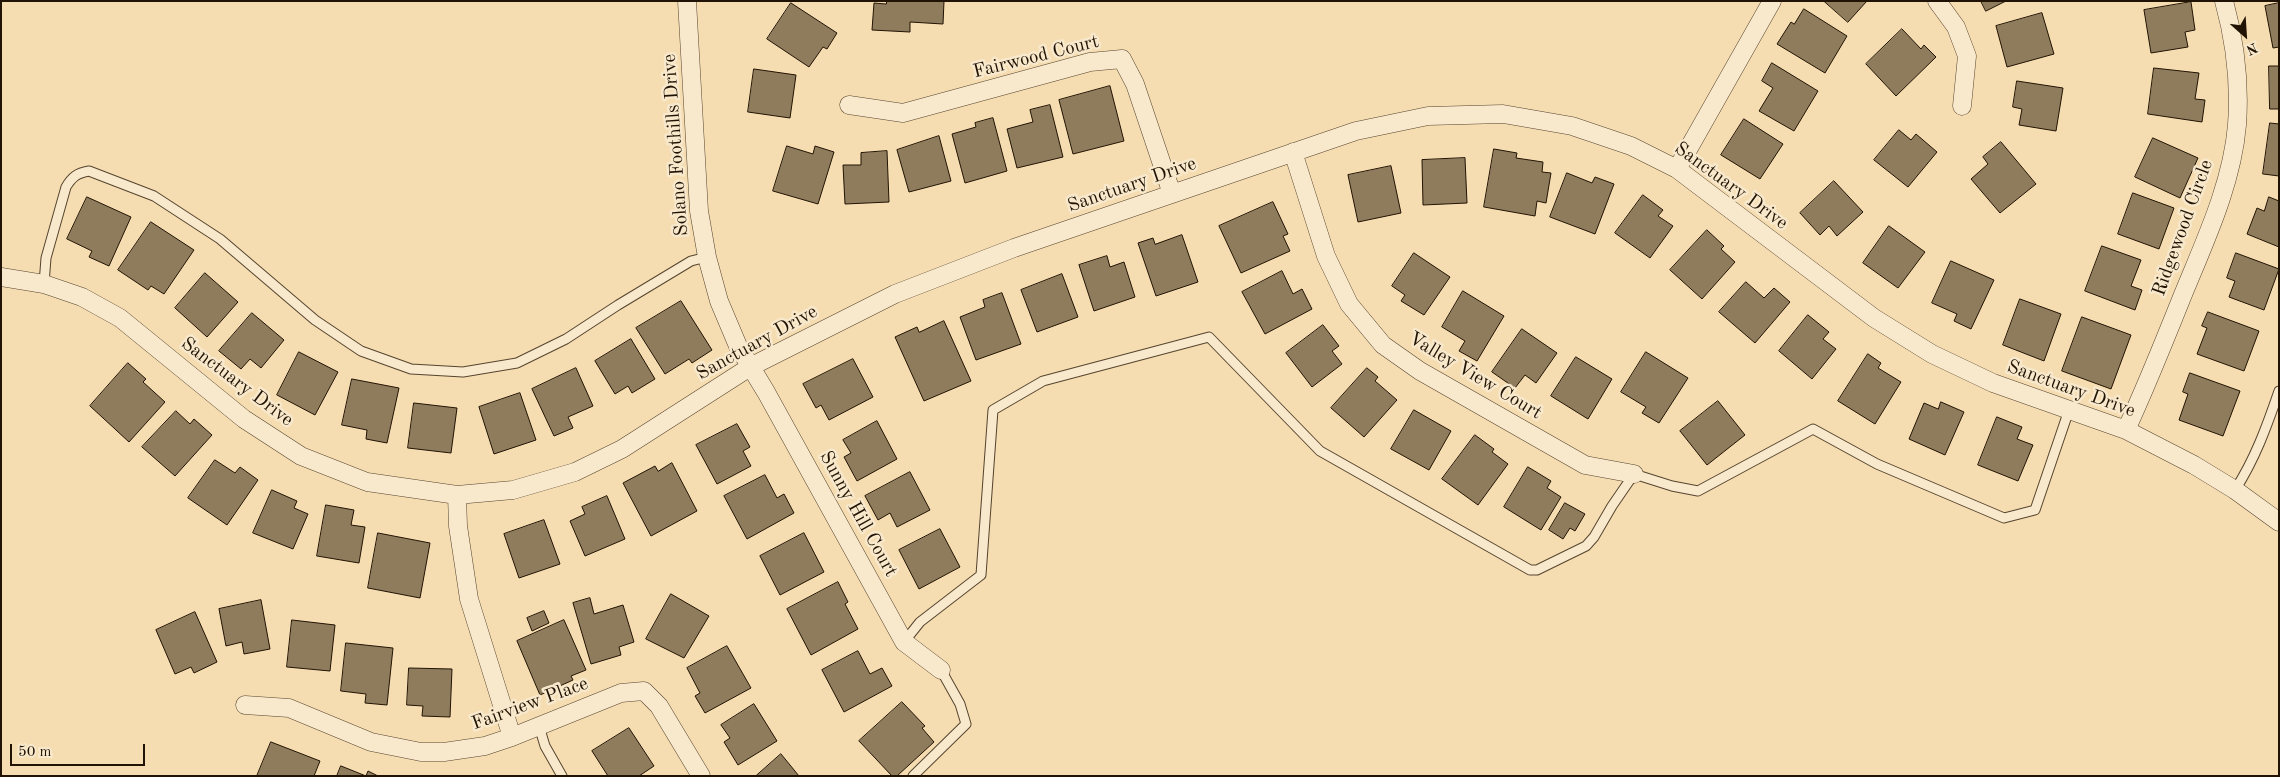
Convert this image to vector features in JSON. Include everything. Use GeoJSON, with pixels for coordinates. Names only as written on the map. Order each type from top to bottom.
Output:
{"type":"FeatureCollection","features":[{"type":"Feature","properties":{"kind":"street","name":"Solano Foothills Drive"},"geometry":{"type":"LineString","coordinates":[[687,1],[699,211],[707,257],[719,301],[738,345],[750,366]]}},
{"type":"Feature","properties":{"kind":"street"},"geometry":{"type":"LineString","coordinates":[[1676,169],[1772,1]]}},
{"type":"Feature","properties":{"kind":"street"},"geometry":{"type":"LineString","coordinates":[[1938,1],[1956,27],[1967,56],[1962,106]]}},
{"type":"Feature","properties":{"kind":"street","name":"Ridgewood Circle"},"geometry":{"type":"LineString","coordinates":[[2126,430],[2212,224],[2227,177],[2237,126],[2237,74],[2231,26],[2224,1]]}},
{"type":"Feature","properties":{"kind":"street","name":"Fairwood Court"},"geometry":{"type":"LineString","coordinates":[[849,106],[903,113],[1090,62],[1122,59],[1135,84],[1172,194]]}},
{"type":"Feature","properties":{"kind":"street","name":"Sanctuary Drive"},"geometry":{"type":"LineString","coordinates":[[1,278],[44,284],[82,297],[120,318],[244,419],[302,456],[367,482],[457,496],[513,490],[575,472],[622,449],[750,366],[895,294],[1014,248],[1356,131],[1428,116],[1502,114],[1572,126],[1631,146],[1676,169],[1874,318],[1916,344],[1993,383],[2126,430],[2194,465],[2235,490],[2279,522]]}},
{"type":"Feature","properties":{"kind":"street","name":"Valley View Court"},"geometry":{"type":"LineString","coordinates":[[1293,152],[1326,256],[1348,304],[1383,345],[1420,371],[1585,465],[1634,474]]}},
{"type":"Feature","properties":{"kind":"street","name":"Sunny Hill Court"},"geometry":{"type":"LineString","coordinates":[[750,366],[904,642],[941,670]]}},
{"type":"Feature","properties":{"kind":"street"},"geometry":{"type":"LineString","coordinates":[[457,496],[458,526],[469,599],[512,737]]}},
{"type":"Feature","properties":{"kind":"street","name":"Fairview Place"},"geometry":{"type":"LineString","coordinates":[[245,706],[289,708],[371,742],[421,752],[465,750],[512,737],[621,693],[644,691],[659,706],[701,776]]}},
{"type":"Feature","properties":{"kind":"lane"},"geometry":{"type":"LineString","coordinates":[[44,284],[46,258],[66,187],[71,178],[79,173],[89,171],[154,196],[220,239],[315,320],[361,351],[411,369],[463,372],[517,362],[566,339],[683,266],[707,257]]}},
{"type":"Feature","properties":{"kind":"lane"},"geometry":{"type":"LineString","coordinates":[[904,642],[920,622],[981,575],[993,410],[1043,381],[1209,338],[1320,450],[1530,570],[1537,570],[1586,546],[1594,537],[1634,474],[1672,486],[1698,491],[1813,429],[1877,464],[2004,518],[2035,510],[2070,410]]}},
{"type":"Feature","properties":{"kind":"lane"},"geometry":{"type":"LineString","coordinates":[[2235,490],[2266,432],[2279,391]]}},
{"type":"Feature","properties":{"kind":"lane"},"geometry":{"type":"LineString","coordinates":[[913,776],[966,724],[960,704],[941,670]]}},
{"type":"Feature","properties":{"kind":"lane"},"geometry":{"type":"LineString","coordinates":[[539,726],[545,746],[562,776]]}},
{"type":"Feature","properties":{"kind":"building"},"geometry":{"type":"Polygon","coordinates":[[[887,1],[944,1],[943,24],[910,22],[910,32],[872,30],[874,3],[886,4],[887,1]]]}},
{"type":"Feature","properties":{"kind":"building"},"geometry":{"type":"Polygon","coordinates":[[[1824,1],[1867,1],[1848,22],[1824,1]]]}},
{"type":"Feature","properties":{"kind":"building"},"geometry":{"type":"Polygon","coordinates":[[[1981,1],[2006,1],[1986,11],[1981,1]]]}},
{"type":"Feature","properties":{"kind":"building"},"geometry":{"type":"Polygon","coordinates":[[[2191,2],[2195,30],[2185,32],[2188,47],[2151,53],[2144,10],[2191,2]]]}},
{"type":"Feature","properties":{"kind":"building"},"geometry":{"type":"Polygon","coordinates":[[[791,3],[837,33],[827,49],[823,47],[809,67],[767,39],[791,3]]]}},
{"type":"Feature","properties":{"kind":"building"},"geometry":{"type":"Polygon","coordinates":[[[2279,3],[2279,47],[2273,48],[2265,6],[2279,3]]]}},
{"type":"Feature","properties":{"kind":"building"},"geometry":{"type":"Polygon","coordinates":[[[1804,9],[1847,36],[1825,73],[1777,44],[1791,22],[1794,24],[1804,9]]]}},
{"type":"Feature","properties":{"kind":"building"},"geometry":{"type":"Polygon","coordinates":[[[2042,13],[2054,54],[2007,67],[1996,26],[2042,13]]]}},
{"type":"Feature","properties":{"kind":"building"},"geometry":{"type":"Polygon","coordinates":[[[1902,29],[1921,49],[1924,45],[1936,57],[1896,96],[1866,64],[1902,29]]]}},
{"type":"Feature","properties":{"kind":"building"},"geometry":{"type":"Polygon","coordinates":[[[1772,63],[1818,91],[1794,131],[1759,111],[1773,88],[1762,81],[1772,63]]]}},
{"type":"Feature","properties":{"kind":"building"},"geometry":{"type":"Polygon","coordinates":[[[2269,66],[2279,66],[2279,109],[2270,109],[2269,66]]]}},
{"type":"Feature","properties":{"kind":"building"},"geometry":{"type":"Polygon","coordinates":[[[2154,68],[2199,73],[2195,99],[2205,100],[2202,122],[2148,114],[2154,68]]]}},
{"type":"Feature","properties":{"kind":"building"},"geometry":{"type":"Polygon","coordinates":[[[754,69],[796,75],[790,118],[748,112],[754,69]]]}},
{"type":"Feature","properties":{"kind":"building"},"geometry":{"type":"Polygon","coordinates":[[[2017,81],[2063,88],[2056,131],[2019,125],[2022,109],[2013,107],[2017,81]]]}},
{"type":"Feature","properties":{"kind":"building"},"geometry":{"type":"Polygon","coordinates":[[[1110,86],[1124,141],[1073,154],[1059,100],[1110,86]]]}},
{"type":"Feature","properties":{"kind":"building"},"geometry":{"type":"Polygon","coordinates":[[[1050,105],[1063,157],[1017,168],[1007,129],[1033,122],[1030,110],[1050,105]]]}},
{"type":"Feature","properties":{"kind":"building"},"geometry":{"type":"Polygon","coordinates":[[[993,118],[1007,171],[965,183],[952,134],[976,127],[975,123],[993,118]]]}},
{"type":"Feature","properties":{"kind":"building"},"geometry":{"type":"Polygon","coordinates":[[[1744,119],[1783,144],[1760,179],[1721,155],[1744,119]]]}},
{"type":"Feature","properties":{"kind":"building"},"geometry":{"type":"Polygon","coordinates":[[[2270,123],[2279,124],[2279,176],[2263,174],[2270,123]]]}},
{"type":"Feature","properties":{"kind":"building"},"geometry":{"type":"Polygon","coordinates":[[[1899,130],[1911,140],[1916,134],[1937,152],[1908,187],[1874,160],[1899,130]]]}},
{"type":"Feature","properties":{"kind":"building"},"geometry":{"type":"Polygon","coordinates":[[[939,136],[951,181],[909,192],[897,150],[939,136]]]}},
{"type":"Feature","properties":{"kind":"building"},"geometry":{"type":"Polygon","coordinates":[[[2153,138],[2198,158],[2180,198],[2135,177],[2153,138]]]}},
{"type":"Feature","properties":{"kind":"building"},"geometry":{"type":"Polygon","coordinates":[[[2001,142],[2036,184],[2000,213],[1971,179],[1988,164],[1983,157],[2001,142]]]}},
{"type":"Feature","properties":{"kind":"building"},"geometry":{"type":"Polygon","coordinates":[[[787,146],[813,154],[815,146],[834,152],[818,204],[773,191],[787,146]]]}},
{"type":"Feature","properties":{"kind":"building"},"geometry":{"type":"Polygon","coordinates":[[[1494,149],[1517,153],[1516,158],[1543,162],[1542,172],[1551,173],[1546,203],[1537,201],[1535,216],[1484,207],[1494,149]]]}},
{"type":"Feature","properties":{"kind":"building"},"geometry":{"type":"Polygon","coordinates":[[[887,151],[889,202],[845,204],[843,165],[861,165],[861,153],[887,151]]]}},
{"type":"Feature","properties":{"kind":"building"},"geometry":{"type":"Polygon","coordinates":[[[1465,158],[1467,203],[1423,205],[1422,160],[1465,158]]]}},
{"type":"Feature","properties":{"kind":"building"},"geometry":{"type":"Polygon","coordinates":[[[1391,166],[1401,213],[1358,222],[1348,175],[1391,166]]]}},
{"type":"Feature","properties":{"kind":"building"},"geometry":{"type":"Polygon","coordinates":[[[1567,173],[1592,183],[1595,177],[1614,184],[1595,234],[1550,217],[1567,173]]]}},
{"type":"Feature","properties":{"kind":"building"},"geometry":{"type":"Polygon","coordinates":[[[1834,181],[1863,212],[1837,236],[1829,226],[1820,235],[1800,213],[1834,181]]]}},
{"type":"Feature","properties":{"kind":"building"},"geometry":{"type":"Polygon","coordinates":[[[2133,193],[2174,208],[2159,249],[2118,234],[2133,193]]]}},
{"type":"Feature","properties":{"kind":"building"},"geometry":{"type":"Polygon","coordinates":[[[1643,195],[1663,210],[1658,216],[1673,226],[1650,258],[1615,233],[1643,195]]]}},
{"type":"Feature","properties":{"kind":"building"},"geometry":{"type":"Polygon","coordinates":[[[87,197],[131,217],[109,266],[89,257],[92,251],[67,239],[87,197]]]}},
{"type":"Feature","properties":{"kind":"building"},"geometry":{"type":"Polygon","coordinates":[[[2269,197],[2279,201],[2279,247],[2247,234],[2257,208],[2264,211],[2269,197]]]}},
{"type":"Feature","properties":{"kind":"building"},"geometry":{"type":"Polygon","coordinates":[[[1273,202],[1288,234],[1283,236],[1290,251],[1241,273],[1219,226],[1273,202]]]}},
{"type":"Feature","properties":{"kind":"building"},"geometry":{"type":"Polygon","coordinates":[[[151,222],[194,250],[164,294],[151,286],[148,290],[118,270],[151,222]]]}},
{"type":"Feature","properties":{"kind":"building"},"geometry":{"type":"Polygon","coordinates":[[[1889,226],[1925,252],[1898,288],[1863,263],[1889,226]]]}},
{"type":"Feature","properties":{"kind":"building"},"geometry":{"type":"Polygon","coordinates":[[[1707,230],[1724,246],[1721,249],[1735,262],[1702,299],[1670,270],[1707,230]]]}},
{"type":"Feature","properties":{"kind":"building"},"geometry":{"type":"Polygon","coordinates":[[[1182,235],[1198,282],[1156,296],[1138,243],[1153,238],[1155,244],[1182,235]]]}},
{"type":"Feature","properties":{"kind":"building"},"geometry":{"type":"Polygon","coordinates":[[[2102,246],[2141,260],[2131,286],[2142,290],[2135,310],[2085,291],[2102,246]]]}},
{"type":"Feature","properties":{"kind":"building"},"geometry":{"type":"Polygon","coordinates":[[[1414,253],[1450,277],[1424,315],[1401,301],[1405,295],[1392,286],[1414,253]]]}},
{"type":"Feature","properties":{"kind":"building"},"geometry":{"type":"Polygon","coordinates":[[[2236,253],[2279,269],[2264,310],[2229,297],[2235,281],[2227,278],[2236,253]]]}},
{"type":"Feature","properties":{"kind":"building"},"geometry":{"type":"Polygon","coordinates":[[[1107,256],[1110,267],[1124,262],[1135,297],[1094,311],[1079,265],[1107,256]]]}},
{"type":"Feature","properties":{"kind":"building"},"geometry":{"type":"Polygon","coordinates":[[[1951,261],[1994,280],[1971,329],[1954,321],[1957,314],[1932,303],[1951,261]]]}},
{"type":"Feature","properties":{"kind":"building"},"geometry":{"type":"Polygon","coordinates":[[[1282,271],[1293,294],[1302,289],[1312,309],[1265,334],[1242,292],[1282,271]]]}},
{"type":"Feature","properties":{"kind":"building"},"geometry":{"type":"Polygon","coordinates":[[[205,273],[238,302],[207,337],[175,308],[205,273]]]}},
{"type":"Feature","properties":{"kind":"building"},"geometry":{"type":"Polygon","coordinates":[[[1062,274],[1078,317],[1037,332],[1021,290],[1062,274]]]}},
{"type":"Feature","properties":{"kind":"building"},"geometry":{"type":"Polygon","coordinates":[[[1746,282],[1764,298],[1774,288],[1790,302],[1755,343],[1719,312],[1746,282]]]}},
{"type":"Feature","properties":{"kind":"building"},"geometry":{"type":"Polygon","coordinates":[[[1463,291],[1504,316],[1477,361],[1459,351],[1465,341],[1442,327],[1463,291]]]}},
{"type":"Feature","properties":{"kind":"building"},"geometry":{"type":"Polygon","coordinates":[[[1002,293],[1021,344],[976,360],[960,317],[985,307],[983,300],[1002,293]]]}},
{"type":"Feature","properties":{"kind":"building"},"geometry":{"type":"Polygon","coordinates":[[[2020,299],[2061,314],[2044,361],[2003,345],[2020,299]]]}},
{"type":"Feature","properties":{"kind":"building"},"geometry":{"type":"Polygon","coordinates":[[[681,301],[712,350],[692,363],[689,359],[665,374],[636,328],[681,301]]]}},
{"type":"Feature","properties":{"kind":"building"},"geometry":{"type":"Polygon","coordinates":[[[2208,312],[2259,331],[2244,371],[2197,354],[2207,328],[2202,326],[2208,312]]]}},
{"type":"Feature","properties":{"kind":"building"},"geometry":{"type":"Polygon","coordinates":[[[252,313],[284,340],[261,368],[250,359],[241,369],[219,351],[252,313]]]}},
{"type":"Feature","properties":{"kind":"building"},"geometry":{"type":"Polygon","coordinates":[[[1808,315],[1829,332],[1823,339],[1836,349],[1812,379],[1779,351],[1808,315]]]}},
{"type":"Feature","properties":{"kind":"building"},"geometry":{"type":"Polygon","coordinates":[[[2082,317],[2131,335],[2111,389],[2062,371],[2082,317]]]}},
{"type":"Feature","properties":{"kind":"building"},"geometry":{"type":"Polygon","coordinates":[[[944,321],[971,381],[924,401],[895,337],[917,327],[919,332],[944,321]]]}},
{"type":"Feature","properties":{"kind":"building"},"geometry":{"type":"Polygon","coordinates":[[[1323,325],[1339,346],[1332,351],[1342,364],[1312,387],[1286,353],[1323,325]]]}},
{"type":"Feature","properties":{"kind":"building"},"geometry":{"type":"Polygon","coordinates":[[[1522,329],[1557,353],[1536,383],[1525,375],[1515,388],[1492,372],[1522,329]]]}},
{"type":"Feature","properties":{"kind":"building"},"geometry":{"type":"Polygon","coordinates":[[[631,339],[655,379],[632,393],[628,386],[615,394],[595,361],[631,339]]]}},
{"type":"Feature","properties":{"kind":"building"},"geometry":{"type":"Polygon","coordinates":[[[299,352],[338,372],[315,415],[277,395],[299,352]]]}},
{"type":"Feature","properties":{"kind":"building"},"geometry":{"type":"Polygon","coordinates":[[[1646,352],[1688,378],[1659,423],[1642,413],[1646,407],[1621,392],[1646,352]]]}},
{"type":"Feature","properties":{"kind":"building"},"geometry":{"type":"Polygon","coordinates":[[[1868,354],[1881,363],[1878,368],[1901,382],[1875,424],[1838,401],[1868,354]]]}},
{"type":"Feature","properties":{"kind":"building"},"geometry":{"type":"Polygon","coordinates":[[[1576,357],[1612,379],[1588,419],[1551,396],[1576,357]]]}},
{"type":"Feature","properties":{"kind":"building"},"geometry":{"type":"Polygon","coordinates":[[[853,359],[873,397],[829,420],[821,405],[816,408],[803,384],[853,359]]]}},
{"type":"Feature","properties":{"kind":"building"},"geometry":{"type":"Polygon","coordinates":[[[128,363],[146,379],[143,382],[165,402],[129,442],[90,406],[128,363]]]}},
{"type":"Feature","properties":{"kind":"building"},"geometry":{"type":"Polygon","coordinates":[[[576,368],[593,406],[568,417],[573,428],[554,436],[532,389],[576,368]]]}},
{"type":"Feature","properties":{"kind":"building"},"geometry":{"type":"Polygon","coordinates":[[[1367,368],[1378,377],[1375,381],[1397,400],[1364,437],[1331,408],[1367,368]]]}},
{"type":"Feature","properties":{"kind":"building"},"geometry":{"type":"Polygon","coordinates":[[[2190,373],[2240,391],[2223,436],[2179,420],[2188,394],[2183,392],[2190,373]]]}},
{"type":"Feature","properties":{"kind":"building"},"geometry":{"type":"Polygon","coordinates":[[[352,379],[399,388],[387,443],[366,439],[367,430],[342,425],[352,379]]]}},
{"type":"Feature","properties":{"kind":"building"},"geometry":{"type":"Polygon","coordinates":[[[520,393],[536,440],[494,454],[479,407],[520,393]]]}},
{"type":"Feature","properties":{"kind":"building"},"geometry":{"type":"Polygon","coordinates":[[[1718,401],[1745,435],[1707,465],[1680,431],[1718,401]]]}},
{"type":"Feature","properties":{"kind":"building"},"geometry":{"type":"Polygon","coordinates":[[[1941,402],[1964,412],[1945,455],[1909,439],[1924,403],[1938,409],[1941,402]]]}},
{"type":"Feature","properties":{"kind":"building"},"geometry":{"type":"Polygon","coordinates":[[[414,403],[457,408],[451,453],[408,448],[414,403]]]}},
{"type":"Feature","properties":{"kind":"building"},"geometry":{"type":"Polygon","coordinates":[[[1414,410],[1451,431],[1429,470],[1391,449],[1414,410]]]}},
{"type":"Feature","properties":{"kind":"building"},"geometry":{"type":"Polygon","coordinates":[[[176,411],[190,424],[194,419],[212,435],[175,476],[142,447],[176,411]]]}},
{"type":"Feature","properties":{"kind":"building"},"geometry":{"type":"Polygon","coordinates":[[[1997,417],[2022,427],[2017,439],[2033,445],[2018,481],[1978,465],[1997,417]]]}},
{"type":"Feature","properties":{"kind":"building"},"geometry":{"type":"Polygon","coordinates":[[[877,421],[897,459],[857,481],[844,457],[851,453],[843,440],[877,421]]]}},
{"type":"Feature","properties":{"kind":"building"},"geometry":{"type":"Polygon","coordinates":[[[737,424],[750,447],[743,451],[751,466],[717,484],[696,445],[737,424]]]}},
{"type":"Feature","properties":{"kind":"building"},"geometry":{"type":"Polygon","coordinates":[[[1475,435],[1494,449],[1492,452],[1508,464],[1478,505],[1442,479],[1475,435]]]}},
{"type":"Feature","properties":{"kind":"building"},"geometry":{"type":"Polygon","coordinates":[[[215,460],[235,473],[240,467],[258,480],[227,525],[188,498],[215,460]]]}},
{"type":"Feature","properties":{"kind":"building"},"geometry":{"type":"Polygon","coordinates":[[[672,463],[697,511],[651,536],[623,483],[655,466],[658,471],[672,463]]]}},
{"type":"Feature","properties":{"kind":"building"},"geometry":{"type":"Polygon","coordinates":[[[1528,467],[1551,481],[1547,488],[1561,497],[1541,530],[1504,507],[1528,467]]]}},
{"type":"Feature","properties":{"kind":"building"},"geometry":{"type":"Polygon","coordinates":[[[910,472],[930,510],[897,527],[890,513],[878,520],[865,496],[910,472]]]}},
{"type":"Feature","properties":{"kind":"building"},"geometry":{"type":"Polygon","coordinates":[[[765,475],[777,498],[784,494],[794,513],[747,539],[724,496],[765,475]]]}},
{"type":"Feature","properties":{"kind":"building"},"geometry":{"type":"Polygon","coordinates":[[[272,490],[297,501],[294,508],[308,514],[293,549],[253,533],[272,490]]]}},
{"type":"Feature","properties":{"kind":"building"},"geometry":{"type":"Polygon","coordinates":[[[607,496],[625,539],[585,556],[570,521],[585,514],[582,507],[607,496]]]}},
{"type":"Feature","properties":{"kind":"building"},"geometry":{"type":"Polygon","coordinates":[[[1565,503],[1585,514],[1575,531],[1570,528],[1563,539],[1549,530],[1565,503]]]}},
{"type":"Feature","properties":{"kind":"building"},"geometry":{"type":"Polygon","coordinates":[[[326,505],[354,510],[351,525],[365,527],[359,563],[317,556],[326,505]]]}},
{"type":"Feature","properties":{"kind":"building"},"geometry":{"type":"Polygon","coordinates":[[[544,520],[560,564],[519,578],[504,534],[544,520]]]}},
{"type":"Feature","properties":{"kind":"building"},"geometry":{"type":"Polygon","coordinates":[[[940,529],[960,567],[919,589],[899,550],[940,529]]]}},
{"type":"Feature","properties":{"kind":"building"},"geometry":{"type":"Polygon","coordinates":[[[378,533],[430,543],[420,598],[368,588],[378,533]]]}},
{"type":"Feature","properties":{"kind":"building"},"geometry":{"type":"Polygon","coordinates":[[[804,533],[824,572],[780,595],[760,556],[804,533]]]}},
{"type":"Feature","properties":{"kind":"building"},"geometry":{"type":"Polygon","coordinates":[[[838,582],[848,602],[845,604],[858,629],[811,655],[787,609],[838,582]]]}},
{"type":"Feature","properties":{"kind":"building"},"geometry":{"type":"Polygon","coordinates":[[[671,594],[709,616],[684,658],[646,639],[671,594]]]}},
{"type":"Feature","properties":{"kind":"building"},"geometry":{"type":"Polygon","coordinates":[[[590,598],[594,614],[623,605],[634,642],[619,647],[621,655],[591,664],[573,603],[590,598]]]}},
{"type":"Feature","properties":{"kind":"building"},"geometry":{"type":"Polygon","coordinates":[[[261,600],[270,649],[244,654],[242,642],[226,646],[219,609],[261,600]]]}},
{"type":"Feature","properties":{"kind":"building"},"geometry":{"type":"Polygon","coordinates":[[[544,611],[549,623],[532,631],[527,618],[544,611]]]}},
{"type":"Feature","properties":{"kind":"building"},"geometry":{"type":"Polygon","coordinates":[[[195,612],[217,662],[194,673],[191,667],[175,674],[156,630],[195,612]]]}},
{"type":"Feature","properties":{"kind":"building"},"geometry":{"type":"Polygon","coordinates":[[[292,620],[335,625],[330,671],[287,667],[292,620]]]}},
{"type":"Feature","properties":{"kind":"building"},"geometry":{"type":"Polygon","coordinates":[[[564,620],[586,670],[571,676],[573,680],[540,695],[517,641],[564,620]]]}},
{"type":"Feature","properties":{"kind":"building"},"geometry":{"type":"Polygon","coordinates":[[[346,643],[393,648],[387,705],[365,703],[366,694],[341,691],[346,643]]]}},
{"type":"Feature","properties":{"kind":"building"},"geometry":{"type":"Polygon","coordinates":[[[727,646],[751,688],[705,713],[695,696],[700,693],[687,668],[727,646]]]}},
{"type":"Feature","properties":{"kind":"building"},"geometry":{"type":"Polygon","coordinates":[[[858,651],[870,674],[882,668],[892,686],[844,712],[822,670],[858,651]]]}},
{"type":"Feature","properties":{"kind":"building"},"geometry":{"type":"Polygon","coordinates":[[[409,668],[452,669],[450,717],[422,716],[423,706],[407,705],[409,668]]]}},
{"type":"Feature","properties":{"kind":"building"},"geometry":{"type":"Polygon","coordinates":[[[902,702],[925,726],[922,728],[934,742],[897,776],[892,776],[859,741],[902,702]]]}},
{"type":"Feature","properties":{"kind":"building"},"geometry":{"type":"Polygon","coordinates":[[[754,704],[777,741],[738,765],[724,742],[730,738],[721,725],[754,704]]]}},
{"type":"Feature","properties":{"kind":"building"},"geometry":{"type":"Polygon","coordinates":[[[629,728],[654,766],[639,776],[608,776],[592,751],[629,728]]]}},
{"type":"Feature","properties":{"kind":"building"},"geometry":{"type":"Polygon","coordinates":[[[271,742],[320,761],[314,776],[257,776],[271,742]]]}},
{"type":"Feature","properties":{"kind":"building"},"geometry":{"type":"Polygon","coordinates":[[[781,754],[799,776],[756,776],[781,754]]]}},
{"type":"Feature","properties":{"kind":"building"},"geometry":{"type":"Polygon","coordinates":[[[341,766],[366,776],[337,776],[341,766]]]}},
{"type":"Feature","properties":{"kind":"building"},"geometry":{"type":"Polygon","coordinates":[[[368,771],[378,776],[366,776],[368,771]]]}}]}
